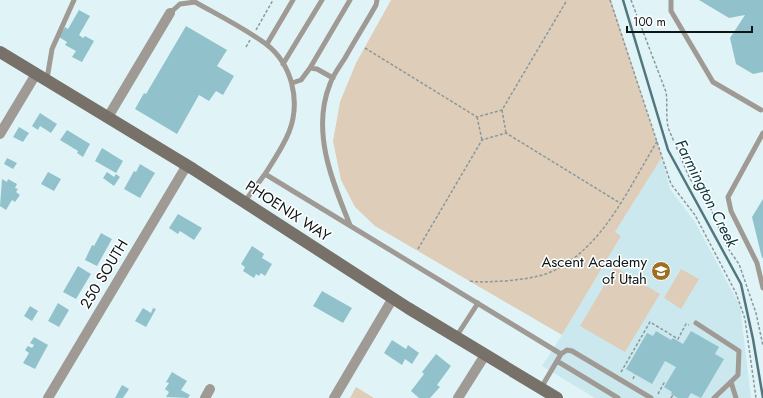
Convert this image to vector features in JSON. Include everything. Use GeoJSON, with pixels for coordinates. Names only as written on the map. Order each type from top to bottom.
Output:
{"type":"FeatureCollection","features":[{"type":"Feature","properties":{"kind":"street"},"geometry":{"type":"LineString","coordinates":[[108,117],[170,13]]}},
{"type":"Feature","properties":{"kind":"street","name":"PHOENIX WAY"},"geometry":{"type":"LineString","coordinates":[[0,52],[187,165],[393,298],[557,398]]}},
{"type":"Feature","properties":{"kind":"street"},"geometry":{"type":"LineString","coordinates":[[0,134],[36,74]]}},
{"type":"Feature","properties":{"kind":"street","name":"250 SOUTH"},"geometry":{"type":"LineString","coordinates":[[48,398],[187,165]]}},
{"type":"Feature","properties":{"kind":"street"},"geometry":{"type":"LineString","coordinates":[[334,398],[393,298]]}},
{"type":"Feature","properties":{"kind":"street"},"geometry":{"type":"LineString","coordinates":[[458,398],[485,355]]}},
{"type":"Feature","properties":{"kind":"lane"},"geometry":{"type":"LineString","coordinates":[[47,80],[52,49],[61,26],[74,0]]}},
{"type":"Feature","properties":{"kind":"lane"},"geometry":{"type":"LineString","coordinates":[[266,44],[294,0]]}},
{"type":"Feature","properties":{"kind":"lane"},"geometry":{"type":"LineString","coordinates":[[283,64],[322,0]]}},
{"type":"Feature","properties":{"kind":"lane"},"geometry":{"type":"LineString","coordinates":[[292,83],[300,80],[310,68],[350,0]]}},
{"type":"Feature","properties":{"kind":"lane"},"geometry":{"type":"LineString","coordinates":[[350,225],[331,175],[324,151],[323,136],[325,105],[333,78],[376,5],[377,0]]}},
{"type":"Feature","properties":{"kind":"lane"},"geometry":{"type":"LineString","coordinates":[[671,0],[671,11],[713,82],[761,110]]}},
{"type":"Feature","properties":{"kind":"lane"},"geometry":{"type":"LineString","coordinates":[[170,13],[180,4],[196,1],[266,44],[283,64],[292,83],[295,107],[290,131],[265,174],[245,202]]}},
{"type":"Feature","properties":{"kind":"lane"},"geometry":{"type":"LineString","coordinates":[[310,68],[317,69],[333,78]]}},
{"type":"Feature","properties":{"kind":"lane"},"geometry":{"type":"LineString","coordinates":[[763,133],[728,197],[731,212],[756,263],[763,288]]}},
{"type":"Feature","properties":{"kind":"lane"},"geometry":{"type":"LineString","coordinates":[[265,174],[561,354]]}},
{"type":"Feature","properties":{"kind":"lane"},"geometry":{"type":"LineString","coordinates":[[456,337],[478,303]]}},
{"type":"Feature","properties":{"kind":"lane"},"geometry":{"type":"LineString","coordinates":[[694,324],[738,351],[738,375],[714,398]]}},
{"type":"Feature","properties":{"kind":"lane"},"geometry":{"type":"LineString","coordinates":[[541,388],[561,354],[567,350],[572,351],[651,398]]}},
{"type":"Feature","properties":{"kind":"lane"},"geometry":{"type":"LineString","coordinates":[[557,361],[618,398]]}},
{"type":"Feature","properties":{"kind":"lane"},"geometry":{"type":"LineString","coordinates":[[731,382],[736,398]]}},
{"type":"Feature","properties":{"kind":"path"},"geometry":{"type":"LineString","coordinates":[[246,47],[273,0]]}},
{"type":"Feature","properties":{"kind":"path"},"geometry":{"type":"LineString","coordinates":[[506,133],[502,110],[567,0]]}},
{"type":"Feature","properties":{"kind":"path"},"geometry":{"type":"LineString","coordinates":[[610,0],[658,140],[664,166],[671,184],[695,215],[736,292],[744,319],[756,398]]}},
{"type":"Feature","properties":{"kind":"path"},"geometry":{"type":"LineString","coordinates":[[631,0],[666,92],[668,103],[667,124],[669,130],[690,179],[708,202],[728,247],[738,264],[756,313],[763,346]]}},
{"type":"Feature","properties":{"kind":"path"},"geometry":{"type":"LineString","coordinates":[[364,48],[477,117],[482,140],[418,249]]}},
{"type":"Feature","properties":{"kind":"path"},"geometry":{"type":"LineString","coordinates":[[477,117],[502,110]]}},
{"type":"Feature","properties":{"kind":"path"},"geometry":{"type":"LineString","coordinates":[[482,140],[506,133],[620,203]]}},
{"type":"Feature","properties":{"kind":"path"},"geometry":{"type":"LineString","coordinates":[[470,281],[482,283],[525,280],[552,272],[567,264],[594,241],[606,226],[658,140]]}},
{"type":"Feature","properties":{"kind":"path"},"geometry":{"type":"LineString","coordinates":[[621,372],[650,322],[678,339],[686,324],[694,324]]}},
{"type":"Feature","properties":{"kind":"path"},"geometry":{"type":"LineString","coordinates":[[633,379],[635,374]]}},
{"type":"Feature","properties":{"kind":"path"},"geometry":{"type":"LineString","coordinates":[[658,394],[664,383],[666,384]]}},
{"type":"Feature","properties":{"kind":"shaded area"},"geometry":{"type":"Polygon","coordinates":[[[391,0],[611,0],[662,157],[615,232],[621,236],[562,335],[375,226],[355,207],[341,180],[333,141],[340,102],[356,63],[391,0]]]}},
{"type":"Feature","properties":{"kind":"shaded area","name":"Ascent Academy of Utah"},"geometry":{"type":"Polygon","coordinates":[[[662,157],[670,189],[695,222],[740,306],[751,398],[595,398],[542,366],[621,236],[615,232],[662,157]]]}},
{"type":"Feature","properties":{"kind":"shaded area"},"geometry":{"type":"Polygon","coordinates":[[[615,267],[660,294],[625,352],[580,326],[615,267]]]}},
{"type":"Feature","properties":{"kind":"shaded area"},"geometry":{"type":"Polygon","coordinates":[[[681,269],[699,279],[681,309],[664,298],[681,269]]]}},
{"type":"Feature","properties":{"kind":"shaded area"},"geometry":{"type":"Polygon","coordinates":[[[356,387],[374,398],[350,398],[356,387]]]}},
{"type":"Feature","properties":{"kind":"building"},"geometry":{"type":"Polygon","coordinates":[[[699,0],[763,0],[763,72],[753,74],[736,64],[730,38],[745,15],[729,18],[699,0]]]}},
{"type":"Feature","properties":{"kind":"building"},"geometry":{"type":"Polygon","coordinates":[[[79,10],[90,16],[79,35],[83,38],[85,36],[94,41],[82,62],[72,57],[76,51],[65,45],[67,42],[59,37],[65,27],[68,29],[79,10]]]}},
{"type":"Feature","properties":{"kind":"building"},"geometry":{"type":"Polygon","coordinates":[[[186,26],[227,50],[217,66],[234,76],[223,95],[216,91],[209,101],[199,95],[177,134],[135,109],[144,93],[146,94],[186,26]]]}},
{"type":"Feature","properties":{"kind":"building"},"geometry":{"type":"Polygon","coordinates":[[[40,113],[57,124],[51,133],[40,126],[38,130],[32,126],[40,113]]]}},
{"type":"Feature","properties":{"kind":"building"},"geometry":{"type":"Polygon","coordinates":[[[19,127],[29,133],[23,142],[13,137],[19,127]]]}},
{"type":"Feature","properties":{"kind":"building"},"geometry":{"type":"Polygon","coordinates":[[[67,130],[90,144],[83,157],[77,153],[78,151],[60,140],[67,130]]]}},
{"type":"Feature","properties":{"kind":"building"},"geometry":{"type":"Polygon","coordinates":[[[102,148],[123,161],[116,173],[95,161],[102,148]]]}},
{"type":"Feature","properties":{"kind":"building"},"geometry":{"type":"Polygon","coordinates":[[[7,158],[17,163],[13,169],[4,164],[7,158]]]}},
{"type":"Feature","properties":{"kind":"building"},"geometry":{"type":"Polygon","coordinates":[[[140,164],[155,173],[140,198],[124,189],[134,171],[136,172],[140,164]]]}},
{"type":"Feature","properties":{"kind":"building"},"geometry":{"type":"Polygon","coordinates":[[[48,172],[61,179],[54,191],[41,184],[48,172]]]}},
{"type":"Feature","properties":{"kind":"building"},"geometry":{"type":"Polygon","coordinates":[[[107,172],[114,177],[116,174],[120,177],[114,186],[103,178],[107,172]]]}},
{"type":"Feature","properties":{"kind":"building"},"geometry":{"type":"Polygon","coordinates":[[[2,179],[7,182],[8,179],[17,184],[15,188],[18,189],[16,192],[20,195],[15,202],[12,200],[6,210],[0,206],[2,179]]]}},
{"type":"Feature","properties":{"kind":"building"},"geometry":{"type":"Polygon","coordinates":[[[763,199],[763,258],[762,258],[752,217],[763,199]]]}},
{"type":"Feature","properties":{"kind":"building"},"geometry":{"type":"Polygon","coordinates":[[[178,214],[202,228],[194,240],[180,231],[178,234],[169,228],[178,214]]]}},
{"type":"Feature","properties":{"kind":"building"},"geometry":{"type":"Polygon","coordinates":[[[101,233],[112,239],[97,266],[85,260],[92,245],[94,246],[101,233]]]}},
{"type":"Feature","properties":{"kind":"building"},"geometry":{"type":"Polygon","coordinates":[[[252,246],[264,254],[262,258],[272,264],[265,276],[261,273],[259,276],[256,274],[254,278],[243,271],[245,267],[241,264],[252,246]]]}},
{"type":"Feature","properties":{"kind":"building"},"geometry":{"type":"Polygon","coordinates":[[[78,266],[91,274],[76,299],[63,292],[78,266]]]}},
{"type":"Feature","properties":{"kind":"building"},"geometry":{"type":"Polygon","coordinates":[[[322,291],[352,308],[343,323],[313,306],[322,291]]]}},
{"type":"Feature","properties":{"kind":"building"},"geometry":{"type":"Polygon","coordinates":[[[58,303],[69,310],[59,327],[48,321],[58,303]]]}},
{"type":"Feature","properties":{"kind":"building"},"geometry":{"type":"Polygon","coordinates":[[[30,306],[38,311],[32,321],[24,316],[30,306]]]}},
{"type":"Feature","properties":{"kind":"building"},"geometry":{"type":"Polygon","coordinates":[[[143,308],[151,313],[153,308],[156,309],[146,327],[135,321],[143,308]]]}},
{"type":"Feature","properties":{"kind":"building","name":"Ascent Academy of Utah"},"geometry":{"type":"Polygon","coordinates":[[[656,331],[671,340],[673,338],[683,344],[691,331],[719,347],[715,354],[724,359],[701,398],[691,393],[688,398],[678,398],[664,387],[676,367],[665,361],[652,384],[626,369],[647,333],[653,336],[656,331]]]}},
{"type":"Feature","properties":{"kind":"building"},"geometry":{"type":"Polygon","coordinates":[[[34,337],[48,345],[35,369],[23,363],[29,353],[25,350],[28,346],[32,348],[34,345],[30,343],[34,337]]]}},
{"type":"Feature","properties":{"kind":"building"},"geometry":{"type":"Polygon","coordinates":[[[392,340],[406,349],[408,345],[419,353],[412,364],[405,359],[402,365],[384,353],[392,340]]]}},
{"type":"Feature","properties":{"kind":"building"},"geometry":{"type":"Polygon","coordinates":[[[436,354],[451,366],[437,385],[440,387],[430,398],[419,398],[411,391],[424,374],[422,372],[436,354]]]}},
{"type":"Feature","properties":{"kind":"building"},"geometry":{"type":"Polygon","coordinates":[[[172,372],[187,381],[181,390],[190,395],[188,398],[166,397],[169,392],[165,389],[169,383],[166,382],[172,372]]]}},
{"type":"Feature","properties":{"kind":"building"},"geometry":{"type":"Polygon","coordinates":[[[122,385],[129,389],[123,398],[115,398],[122,385]]]}},
{"type":"Feature","properties":{"kind":"waterway","name":"Farmington Creek"},"geometry":{"type":"LineString","coordinates":[[623,0],[668,150],[741,284],[753,339],[763,398]]}},
{"type":"Feature","properties":{"kind":"place","name":"Ascent Academy of Utah"},"geometry":{"type":"Point","coordinates":[661,271]}}]}
